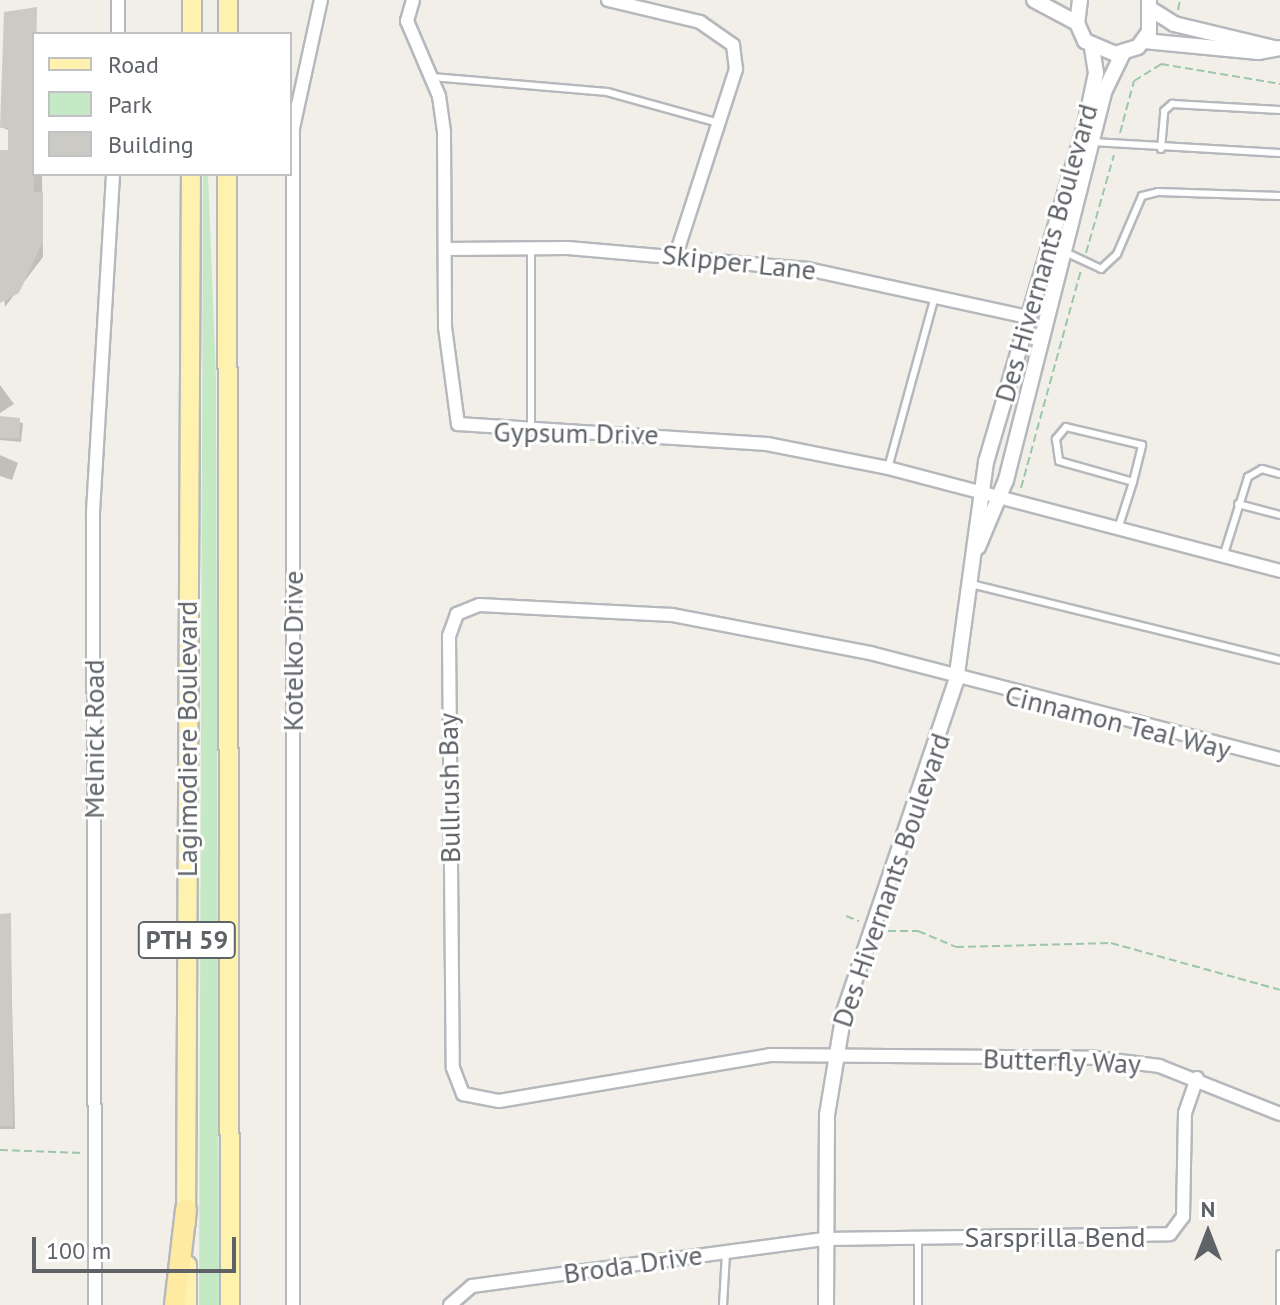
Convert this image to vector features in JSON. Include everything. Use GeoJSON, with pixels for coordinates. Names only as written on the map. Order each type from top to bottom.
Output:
{"type":"FeatureCollection","features":[{"type":"Feature","properties":{"kind":"highway"},"geometry":{"type":"LineString","coordinates":[[175,1305],[186,1210]]}},
{"type":"Feature","properties":{"kind":"main road"},"geometry":{"type":"LineString","coordinates":[[192,0],[192,32]]}},
{"type":"Feature","properties":{"kind":"main road"},"geometry":{"type":"LineString","coordinates":[[228,0],[228,32]]}},
{"type":"Feature","properties":{"kind":"main road","name":"Lagimodiere Boulevard"},"geometry":{"type":"LineString","coordinates":[[187,1305],[191,176]]}},
{"type":"Feature","properties":{"kind":"main road","name":"Lagimodiere Boulevard"},"geometry":{"type":"LineString","coordinates":[[227,176],[230,1305]]}},
{"type":"Feature","properties":{"kind":"street"},"geometry":{"type":"LineString","coordinates":[[118,0],[118,32]]}},
{"type":"Feature","properties":{"kind":"street","name":"Kotelko Drive"},"geometry":{"type":"LineString","coordinates":[[293,1305],[293,128],[321,0]]}},
{"type":"Feature","properties":{"kind":"street","name":"Gypsum Drive"},"geometry":{"type":"LineString","coordinates":[[413,0],[407,21],[432,77],[444,133],[445,249],[453,416],[474,431],[690,436],[888,468],[981,492]]}},
{"type":"Feature","properties":{"kind":"street"},"geometry":{"type":"LineString","coordinates":[[608,0],[726,35],[736,69],[676,255]]}},
{"type":"Feature","properties":{"kind":"street"},"geometry":{"type":"LineString","coordinates":[[1034,0],[1077,23],[1092,47],[1123,53],[1144,41],[1258,52],[1277,48]]}},
{"type":"Feature","properties":{"kind":"street"},"geometry":{"type":"LineString","coordinates":[[1077,23],[1080,0]]}},
{"type":"Feature","properties":{"kind":"street"},"geometry":{"type":"LineString","coordinates":[[1144,41],[1151,5],[1174,24],[1277,48]]}},
{"type":"Feature","properties":{"kind":"street","name":"Des Hivernants Boulevard"},"geometry":{"type":"LineString","coordinates":[[826,1305],[824,1239],[834,1057],[871,926],[956,681],[981,492],[1027,317],[1089,112],[1092,47]]}},
{"type":"Feature","properties":{"kind":"street","name":"Des Hivernants Boulevard"},"geometry":{"type":"LineString","coordinates":[[975,554],[1000,497],[1093,142],[1123,53]]}},
{"type":"Feature","properties":{"kind":"street","name":"Melnick Road"},"geometry":{"type":"LineString","coordinates":[[95,1305],[93,512],[113,176]]}},
{"type":"Feature","properties":{"kind":"street","name":"Skipper Lane"},"geometry":{"type":"LineString","coordinates":[[445,249],[531,248],[676,255],[866,276],[1027,317]]}},
{"type":"Feature","properties":{"kind":"street"},"geometry":{"type":"LineString","coordinates":[[981,492],[1280,571]]}},
{"type":"Feature","properties":{"kind":"street","name":"Bullrush Bay"},"geometry":{"type":"LineString","coordinates":[[834,1057],[717,1060],[499,1101],[463,1094],[453,1068],[451,624],[479,605],[672,615],[855,649],[956,681]]}},
{"type":"Feature","properties":{"kind":"street","name":"Cinnamon Teal Way"},"geometry":{"type":"LineString","coordinates":[[956,681],[1280,759]]}},
{"type":"Feature","properties":{"kind":"street","name":"Butterfly Way"},"geometry":{"type":"LineString","coordinates":[[834,1057],[1096,1058],[1197,1078],[1280,1114]]}},
{"type":"Feature","properties":{"kind":"street","name":"Sarsprilla Bend"},"geometry":{"type":"LineString","coordinates":[[824,1239],[1170,1234],[1183,1217],[1185,1113],[1197,1078]]}},
{"type":"Feature","properties":{"kind":"street","name":"Broda Drive"},"geometry":{"type":"LineString","coordinates":[[450,1305],[472,1286],[824,1239]]}},
{"type":"Feature","properties":{"kind":"lane"},"geometry":{"type":"LineString","coordinates":[[432,77],[607,92],[719,123]]}},
{"type":"Feature","properties":{"kind":"lane"},"geometry":{"type":"LineString","coordinates":[[1161,149],[1164,111],[1172,104],[1280,110]]}},
{"type":"Feature","properties":{"kind":"lane"},"geometry":{"type":"LineString","coordinates":[[1093,142],[1161,149],[1280,153]]}},
{"type":"Feature","properties":{"kind":"lane"},"geometry":{"type":"LineString","coordinates":[[1065,252],[1083,265],[1101,269],[1117,254],[1142,196],[1280,196]]}},
{"type":"Feature","properties":{"kind":"lane"},"geometry":{"type":"LineString","coordinates":[[531,248],[531,432]]}},
{"type":"Feature","properties":{"kind":"lane"},"geometry":{"type":"LineString","coordinates":[[888,468],[936,292]]}},
{"type":"Feature","properties":{"kind":"lane"},"geometry":{"type":"LineString","coordinates":[[1118,529],[1133,482],[1142,445],[1066,427],[1056,439],[1059,461],[1133,482]]}},
{"type":"Feature","properties":{"kind":"lane"},"geometry":{"type":"LineString","coordinates":[[1223,557],[1248,477],[1262,469],[1280,474]]}},
{"type":"Feature","properties":{"kind":"lane"},"geometry":{"type":"LineString","coordinates":[[1238,504],[1280,515]]}},
{"type":"Feature","properties":{"kind":"lane"},"geometry":{"type":"LineString","coordinates":[[971,584],[1280,660]]}},
{"type":"Feature","properties":{"kind":"lane"},"geometry":{"type":"LineString","coordinates":[[918,1238],[918,1305]]}},
{"type":"Feature","properties":{"kind":"lane"},"geometry":{"type":"LineString","coordinates":[[723,1305],[726,1252]]}},
{"type":"Feature","properties":{"kind":"lane"},"geometry":{"type":"LineString","coordinates":[[1280,1254],[1280,1305]]}},
{"type":"Feature","properties":{"kind":"path"},"geometry":{"type":"LineString","coordinates":[[1017,502],[1134,81],[1161,64],[1280,84]]}},
{"type":"Feature","properties":{"kind":"path"},"geometry":{"type":"LineString","coordinates":[[846,916],[871,926],[918,931],[956,947],[1111,943],[1280,990]]}},
{"type":"Feature","properties":{"kind":"path"},"geometry":{"type":"LineString","coordinates":[[0,1150],[94,1154]]}},
{"type":"Feature","properties":{"kind":"green space"},"geometry":{"type":"Polygon","coordinates":[[[203,176],[208,176],[216,379],[219,1305],[199,1305],[203,176]]]}},
{"type":"Feature","properties":{"kind":"building"},"geometry":{"type":"Polygon","coordinates":[[[37,7],[37,32],[32,32],[32,176],[34,192],[43,192],[43,241],[19,293],[0,303],[0,150],[8,150],[8,128],[0,128],[4,12],[37,7]]]}},
{"type":"Feature","properties":{"kind":"building"},"geometry":{"type":"Polygon","coordinates":[[[0,416],[20,418],[19,439],[0,438],[0,416]]]}},
{"type":"Feature","properties":{"kind":"building"},"geometry":{"type":"Polygon","coordinates":[[[11,913],[13,1126],[0,1126],[0,914],[11,913]]]}}]}
